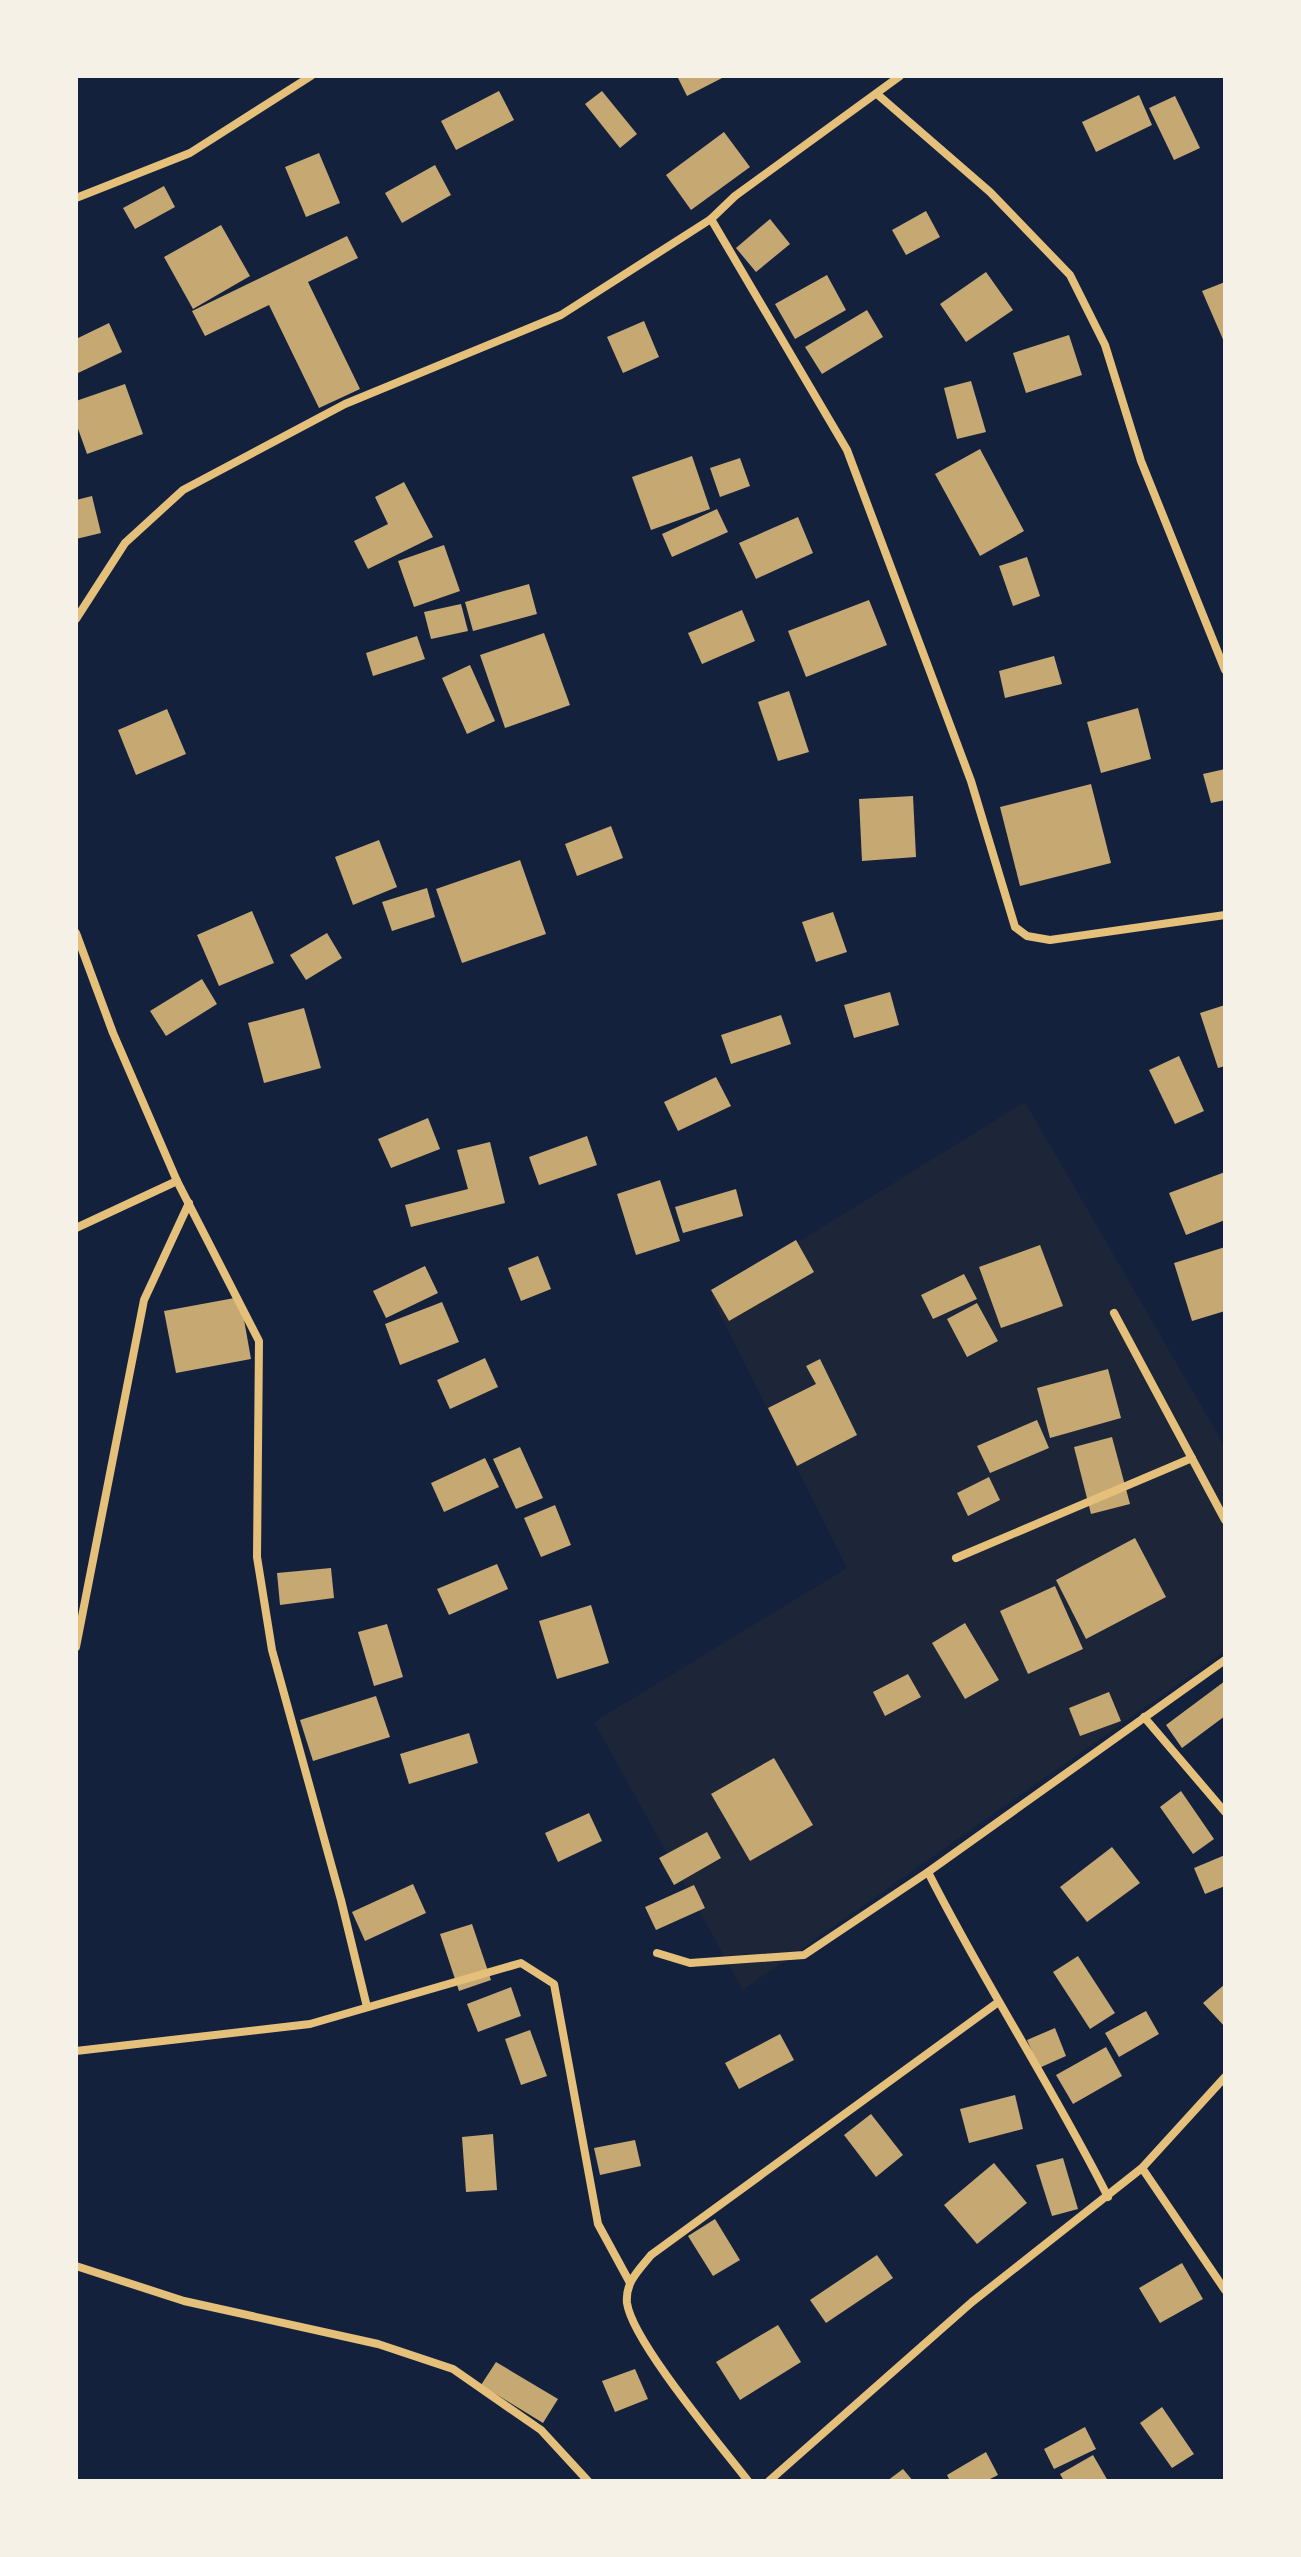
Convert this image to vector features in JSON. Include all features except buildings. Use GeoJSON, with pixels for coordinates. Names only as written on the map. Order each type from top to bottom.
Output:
{"type":"FeatureCollection","features":[{"type":"Feature","properties":{"kind":"street"},"geometry":{"type":"LineString","coordinates":[[76,198],[190,153],[311,76]]}},
{"type":"Feature","properties":{"kind":"street"},"geometry":{"type":"LineString","coordinates":[[76,619],[125,543],[183,490],[345,404],[561,315],[711,219],[735,196],[900,76]]}},
{"type":"Feature","properties":{"kind":"street"},"geometry":{"type":"LineString","coordinates":[[877,94],[990,192],[1070,275],[1105,345],[1141,461],[1225,670]]}},
{"type":"Feature","properties":{"kind":"street"},"geometry":{"type":"LineString","coordinates":[[711,219],[847,450],[971,781],[1015,927],[1027,936],[1050,940],[1225,915]]}},
{"type":"Feature","properties":{"kind":"street"},"geometry":{"type":"LineString","coordinates":[[76,933],[113,1033],[177,1181],[259,1341],[257,1557],[272,1650],[367,2007]]}},
{"type":"Feature","properties":{"kind":"street"},"geometry":{"type":"LineString","coordinates":[[76,1228],[177,1181]]}},
{"type":"Feature","properties":{"kind":"street"},"geometry":{"type":"LineString","coordinates":[[76,1647],[144,1300],[189,1203]]}},
{"type":"Feature","properties":{"kind":"street"},"geometry":{"type":"LineString","coordinates":[[1114,1313],[1225,1520]]}},
{"type":"Feature","properties":{"kind":"street"},"geometry":{"type":"LineString","coordinates":[[956,1558],[1192,1458]]}},
{"type":"Feature","properties":{"kind":"street"},"geometry":{"type":"LineString","coordinates":[[657,1953],[690,1963],[804,1955],[928,1872],[1225,1660]]}},
{"type":"Feature","properties":{"kind":"street"},"geometry":{"type":"LineString","coordinates":[[1144,1717],[1225,1812]]}},
{"type":"Feature","properties":{"kind":"street"},"geometry":{"type":"LineString","coordinates":[[928,1872],[997,2003],[1064,2110],[1108,2197]]}},
{"type":"Feature","properties":{"kind":"street"},"geometry":{"type":"LineString","coordinates":[[76,2051],[310,2024],[521,1963],[554,1984],[598,2224],[629,2281],[627,2303],[636,2325],[661,2365],[748,2481]]}},
{"type":"Feature","properties":{"kind":"street"},"geometry":{"type":"LineString","coordinates":[[629,2281],[651,2255],[997,2003]]}},
{"type":"Feature","properties":{"kind":"street"},"geometry":{"type":"LineString","coordinates":[[769,2481],[972,2302],[1142,2168],[1225,2077]]}},
{"type":"Feature","properties":{"kind":"street"},"geometry":{"type":"LineString","coordinates":[[1142,2168],[1225,2290]]}},
{"type":"Feature","properties":{"kind":"street"},"geometry":{"type":"LineString","coordinates":[[76,2266],[184,2301],[378,2344],[453,2369],[541,2430],[588,2481]]}},
{"type":"Feature","properties":{"kind":"shaded area"},"geometry":{"type":"Polygon","coordinates":[[[1025,1102],[1225,1447],[1225,1651],[743,1990],[594,1722],[847,1568],[711,1296],[1025,1102]]]}}]}
